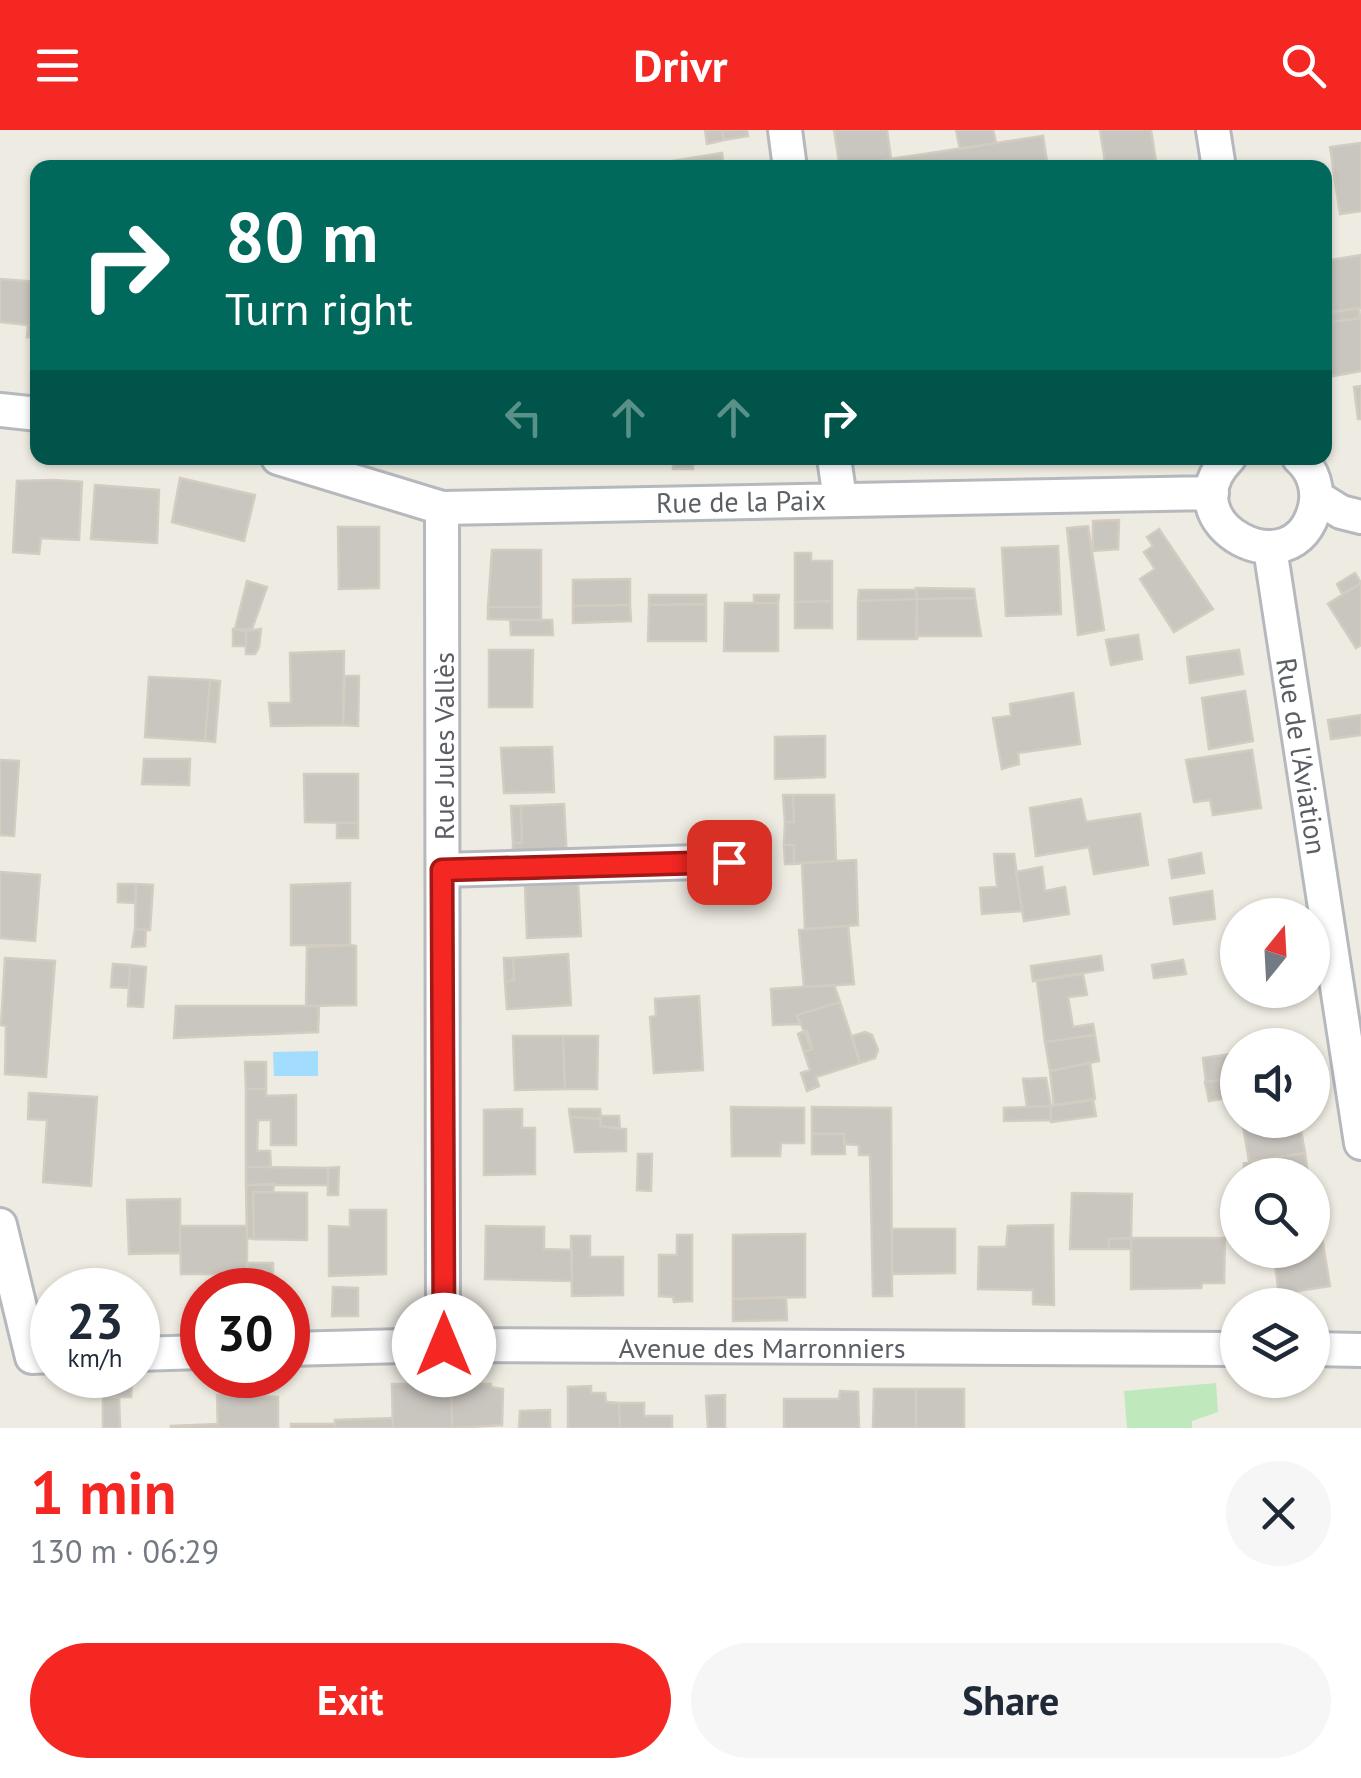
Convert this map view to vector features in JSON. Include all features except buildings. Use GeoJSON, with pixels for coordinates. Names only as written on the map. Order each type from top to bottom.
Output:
{"type":"FeatureCollection","features":[{"type":"Feature","properties":{"kind":"street"},"geometry":{"type":"LineString","coordinates":[[784,130],[789,160]]}},
{"type":"Feature","properties":{"kind":"street"},"geometry":{"type":"LineString","coordinates":[[1214,130],[1218,160]]}},
{"type":"Feature","properties":{"kind":"street"},"geometry":{"type":"LineString","coordinates":[[0,410],[30,413]]}},
{"type":"Feature","properties":{"kind":"street","name":"Rue de la Paix"},"geometry":{"type":"LineString","coordinates":[[301,465],[442,508],[1212,493]]}},
{"type":"Feature","properties":{"kind":"street"},"geometry":{"type":"LineString","coordinates":[[835,465],[840,499]]}},
{"type":"Feature","properties":{"kind":"street"},"geometry":{"type":"LineString","coordinates":[[1224,465],[1214,478],[1212,493],[1222,527],[1252,546],[1270,548],[1285,544],[1308,525],[1317,496],[1314,480],[1304,465]]}},
{"type":"Feature","properties":{"kind":"street"},"geometry":{"type":"LineString","coordinates":[[1317,496],[1341,512],[1361,517]]}},
{"type":"Feature","properties":{"kind":"street","name":"Rue Jules Vallès"},"geometry":{"type":"LineString","coordinates":[[442,508],[444,1345]]}},
{"type":"Feature","properties":{"kind":"street","name":"Rue de l'Aviation"},"geometry":{"type":"LineString","coordinates":[[1270,548],[1361,1143]]}},
{"type":"Feature","properties":{"kind":"street"},"geometry":{"type":"LineString","coordinates":[[442,870],[729,862]]}},
{"type":"Feature","properties":{"kind":"street"},"geometry":{"type":"LineString","coordinates":[[0,1226],[30,1320]]}},
{"type":"Feature","properties":{"kind":"street","name":"Avenue des Marronniers"},"geometry":{"type":"LineString","coordinates":[[310,1349],[444,1345],[1220,1349]]}},
{"type":"Feature","properties":{"kind":"street"},"geometry":{"type":"LineString","coordinates":[[1330,1350],[1361,1350]]}},
{"type":"Feature","properties":{"kind":"green space"},"geometry":{"type":"Polygon","coordinates":[[[1216,1383],[1218,1412],[1192,1421],[1192,1428],[1127,1428],[1124,1391],[1216,1383]]]}},
{"type":"Feature","properties":{"kind":"water"},"geometry":{"type":"Polygon","coordinates":[[[318,1051],[318,1076],[274,1076],[273,1052],[318,1051]]]}},
{"type":"Feature","properties":{"kind":"route"},"geometry":{"type":"LineString","coordinates":[[444,1345],[442,870],[729,862]]}}]}
